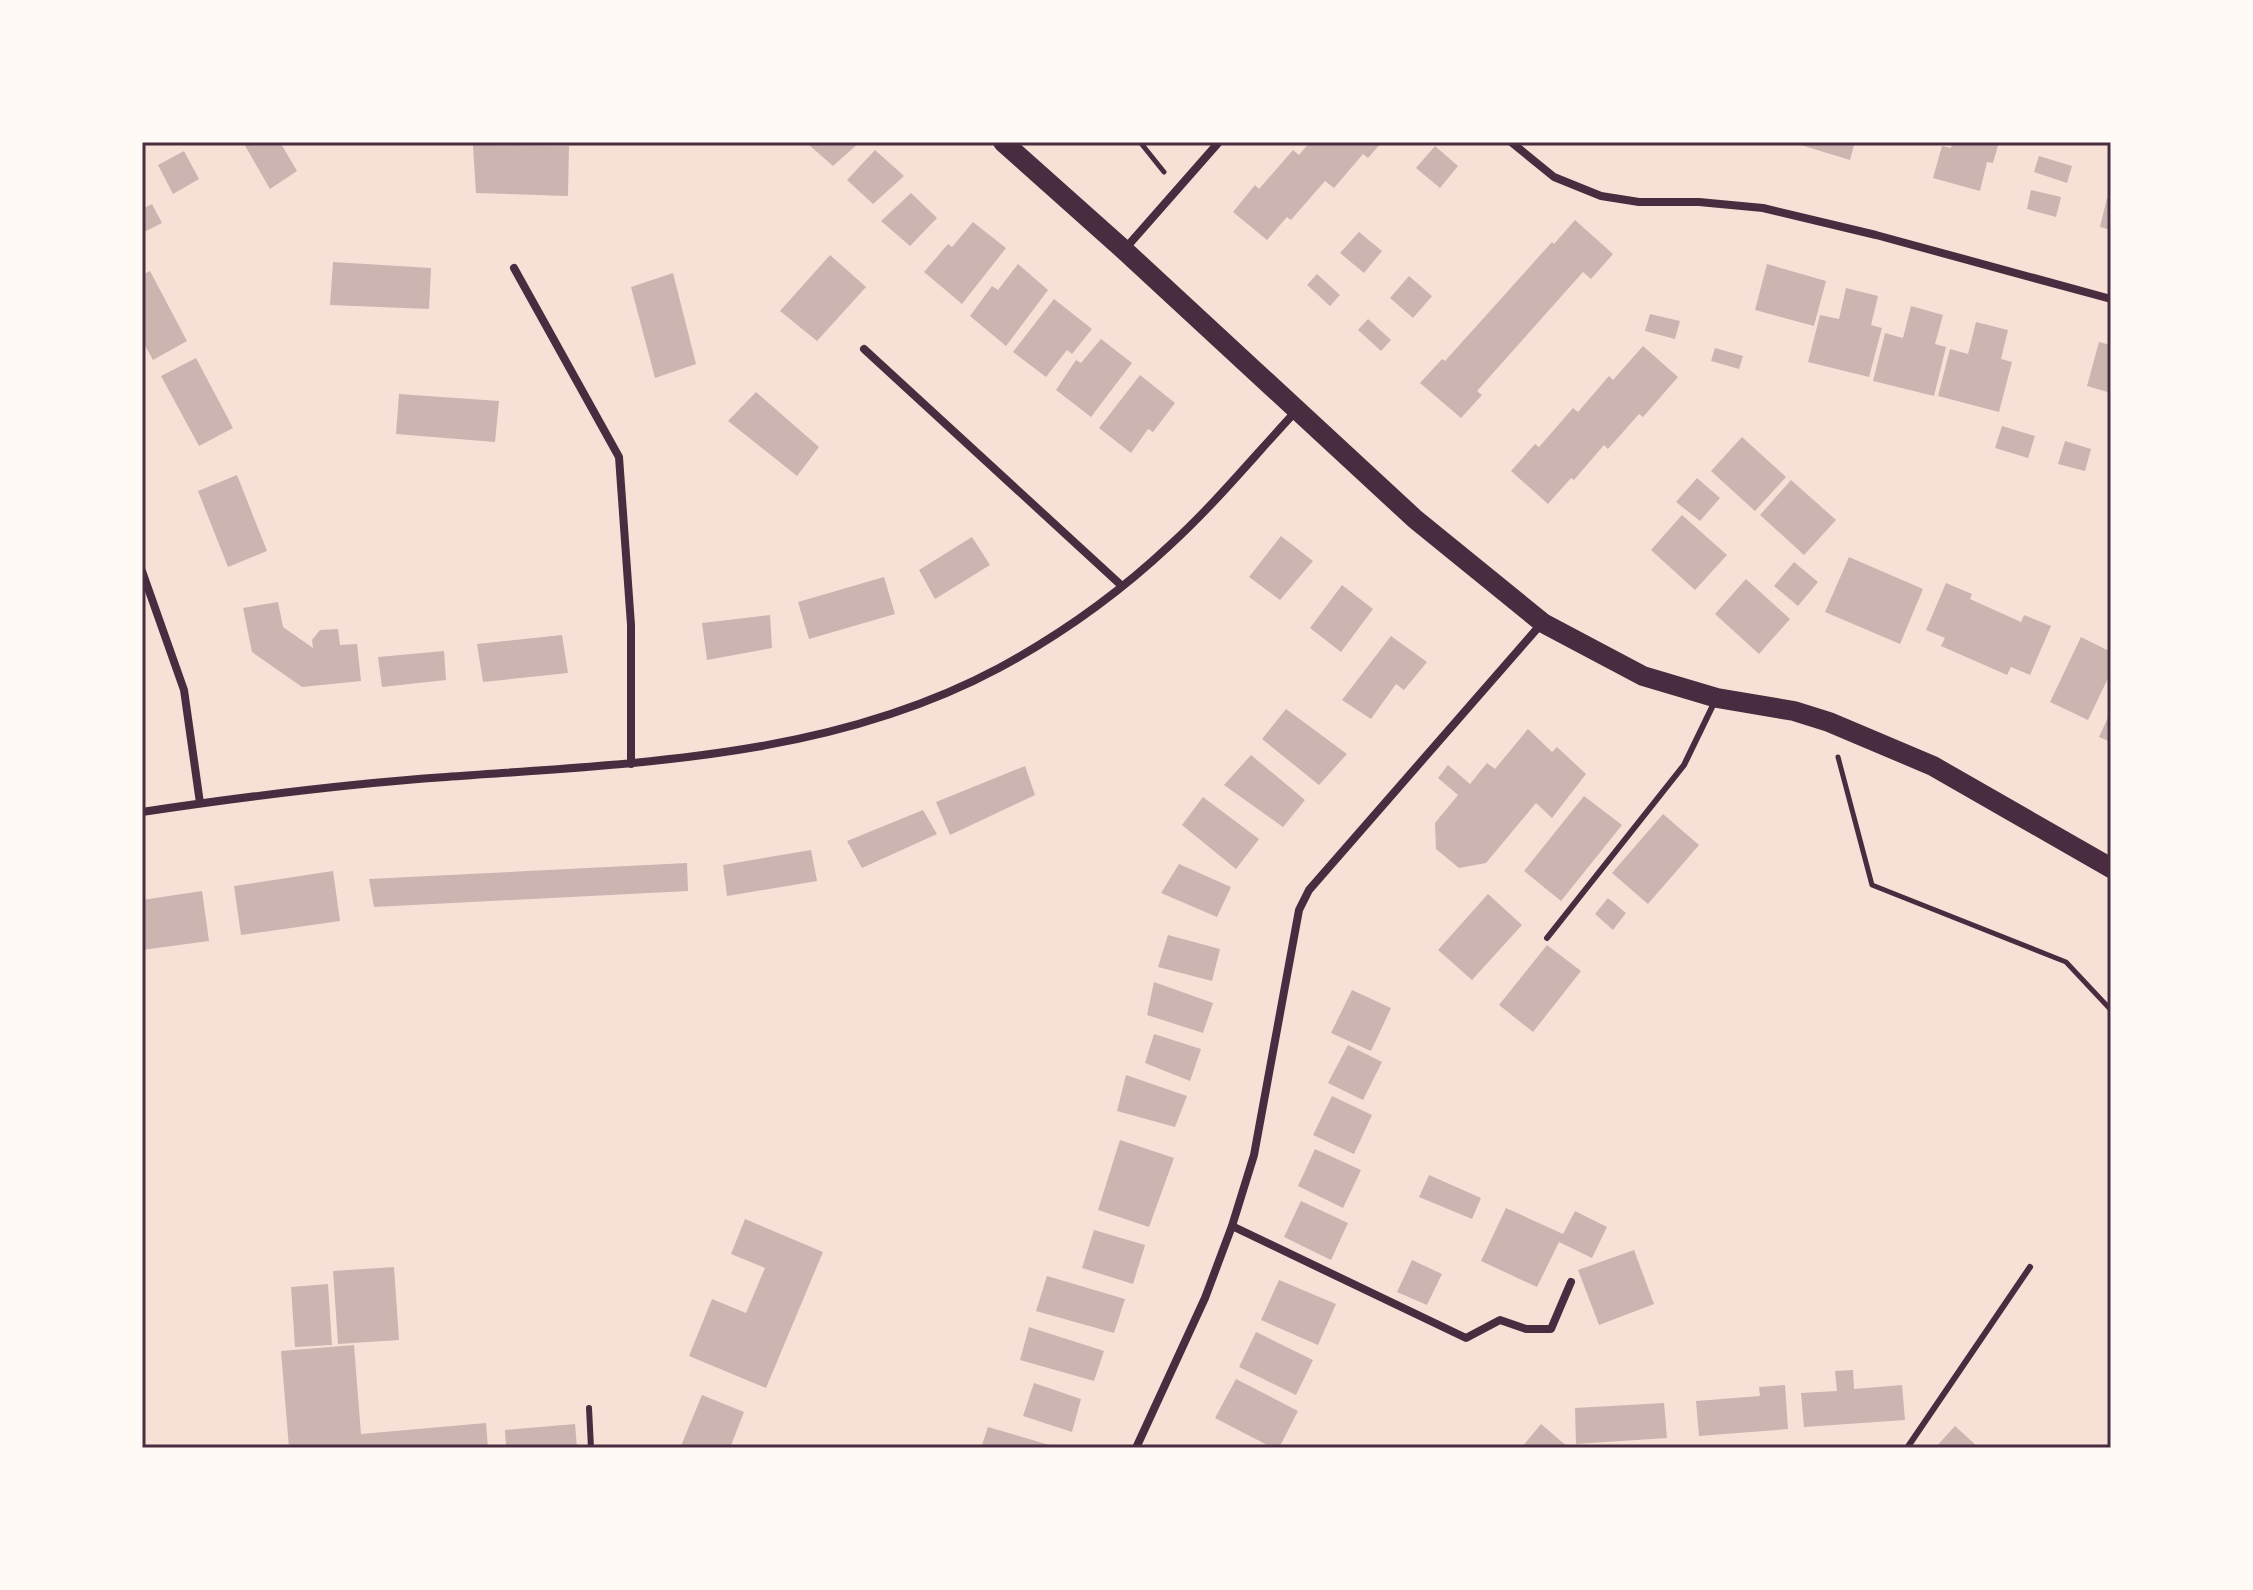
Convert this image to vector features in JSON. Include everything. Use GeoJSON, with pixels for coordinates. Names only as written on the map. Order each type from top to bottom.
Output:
{"type":"FeatureCollection","features":[{"type":"Feature","properties":{"kind":"main road"},"geometry":{"type":"LineString","coordinates":[[1003,142],[1415,519],[1543,623],[1643,676],[1717,698],[1794,711],[1829,722],[1933,766],[2111,868]]}},
{"type":"Feature","properties":{"kind":"street"},"geometry":{"type":"LineString","coordinates":[[1124,250],[1219,142]]}},
{"type":"Feature","properties":{"kind":"street"},"geometry":{"type":"LineString","coordinates":[[1511,142],[1554,177],[1601,196],[1639,202],[1699,202],[1763,208],[1876,235],[2111,299]]}},
{"type":"Feature","properties":{"kind":"street"},"geometry":{"type":"LineString","coordinates":[[514,268],[619,457],[631,625],[631,764]]}},
{"type":"Feature","properties":{"kind":"street"},"geometry":{"type":"LineString","coordinates":[[864,349],[1122,586]]}},
{"type":"Feature","properties":{"kind":"street"},"geometry":{"type":"LineString","coordinates":[[142,812],[441,777],[724,755],[846,729],[933,698],[999,668],[1061,630],[1122,586],[1171,544],[1297,410]]}},
{"type":"Feature","properties":{"kind":"street"},"geometry":{"type":"LineString","coordinates":[[142,571],[184,690],[200,803]]}},
{"type":"Feature","properties":{"kind":"street"},"geometry":{"type":"LineString","coordinates":[[1136,1448],[1205,1298],[1254,1155],[1299,910],[1309,890],[1543,623]]}},
{"type":"Feature","properties":{"kind":"street"},"geometry":{"type":"LineString","coordinates":[[1232,1226],[1466,1338],[1500,1320],[1526,1329],[1551,1329],[1571,1282]]}},
{"type":"Feature","properties":{"kind":"lane"},"geometry":{"type":"LineString","coordinates":[[1547,938],[1684,765],[1717,698]]}},
{"type":"Feature","properties":{"kind":"lane"},"geometry":{"type":"LineString","coordinates":[[1907,1448],[2030,1267]]}},
{"type":"Feature","properties":{"kind":"lane"},"geometry":{"type":"LineString","coordinates":[[589,1408],[591,1448]]}},
{"type":"Feature","properties":{"kind":"path"},"geometry":{"type":"LineString","coordinates":[[1140,142],[1177,188]]}},
{"type":"Feature","properties":{"kind":"path"},"geometry":{"type":"LineString","coordinates":[[1829,722],[1872,885],[2066,962],[2111,1010]]}},
{"type":"Feature","properties":{"kind":"building"},"geometry":{"type":"Polygon","coordinates":[[[243,142],[280,142],[297,171],[270,189],[243,142]]]}},
{"type":"Feature","properties":{"kind":"building"},"geometry":{"type":"Polygon","coordinates":[[[812,142],[860,142],[833,166],[809,145],[812,142]]]}},
{"type":"Feature","properties":{"kind":"building"},"geometry":{"type":"Polygon","coordinates":[[[1310,142],[1382,142],[1368,158],[1363,154],[1334,188],[1325,181],[1291,220],[1287,217],[1267,240],[1233,212],[1255,185],[1259,189],[1293,150],[1299,155],[1310,142]]]}},
{"type":"Feature","properties":{"kind":"building"},"geometry":{"type":"Polygon","coordinates":[[[1791,142],[1855,142],[1850,160],[1791,142]]]}},
{"type":"Feature","properties":{"kind":"building"},"geometry":{"type":"Polygon","coordinates":[[[1952,142],[1999,142],[1993,163],[1987,162],[1980,191],[1933,178],[1942,146],[1951,148],[1952,142]]]}},
{"type":"Feature","properties":{"kind":"building"},"geometry":{"type":"Polygon","coordinates":[[[473,145],[569,146],[568,196],[476,193],[473,145]]]}},
{"type":"Feature","properties":{"kind":"building"},"geometry":{"type":"Polygon","coordinates":[[[1435,146],[1458,166],[1440,188],[1416,168],[1435,146]]]}},
{"type":"Feature","properties":{"kind":"building"},"geometry":{"type":"Polygon","coordinates":[[[875,150],[904,176],[873,204],[847,180],[875,150]]]}},
{"type":"Feature","properties":{"kind":"building"},"geometry":{"type":"Polygon","coordinates":[[[184,151],[199,179],[173,194],[158,165],[184,151]]]}},
{"type":"Feature","properties":{"kind":"building"},"geometry":{"type":"Polygon","coordinates":[[[2039,156],[2072,166],[2067,183],[2034,172],[2039,156]]]}},
{"type":"Feature","properties":{"kind":"building"},"geometry":{"type":"Polygon","coordinates":[[[2031,190],[2061,197],[2056,217],[2027,209],[2031,190]]]}},
{"type":"Feature","properties":{"kind":"building"},"geometry":{"type":"Polygon","coordinates":[[[911,193],[937,218],[910,246],[881,221],[911,193]]]}},
{"type":"Feature","properties":{"kind":"building"},"geometry":{"type":"Polygon","coordinates":[[[2107,198],[2111,199],[2111,230],[2100,227],[2107,198]]]}},
{"type":"Feature","properties":{"kind":"building"},"geometry":{"type":"Polygon","coordinates":[[[152,204],[162,223],[142,233],[142,209],[152,204]]]}},
{"type":"Feature","properties":{"kind":"building"},"geometry":{"type":"Polygon","coordinates":[[[1575,220],[1613,254],[1591,279],[1583,272],[1477,391],[1482,395],[1461,418],[1420,383],[1442,359],[1445,361],[1575,220]]]}},
{"type":"Feature","properties":{"kind":"building"},"geometry":{"type":"Polygon","coordinates":[[[973,222],[1006,248],[962,304],[924,272],[948,244],[952,247],[973,222]]]}},
{"type":"Feature","properties":{"kind":"building"},"geometry":{"type":"Polygon","coordinates":[[[1359,232],[1382,251],[1364,273],[1340,253],[1359,232]]]}},
{"type":"Feature","properties":{"kind":"building"},"geometry":{"type":"Polygon","coordinates":[[[830,255],[866,287],[817,341],[780,311],[830,255]]]}},
{"type":"Feature","properties":{"kind":"building"},"geometry":{"type":"Polygon","coordinates":[[[333,262],[431,268],[429,309],[330,305],[333,262]]]}},
{"type":"Feature","properties":{"kind":"building"},"geometry":{"type":"Polygon","coordinates":[[[1018,264],[1048,290],[1006,346],[970,316],[992,286],[998,290],[1018,264]]]}},
{"type":"Feature","properties":{"kind":"building"},"geometry":{"type":"Polygon","coordinates":[[[1767,264],[1826,281],[1814,326],[1755,310],[1767,264]]]}},
{"type":"Feature","properties":{"kind":"building"},"geometry":{"type":"Polygon","coordinates":[[[150,271],[187,341],[153,360],[142,340],[142,275],[150,271]]]}},
{"type":"Feature","properties":{"kind":"building"},"geometry":{"type":"Polygon","coordinates":[[[673,273],[696,364],[655,378],[631,287],[673,273]]]}},
{"type":"Feature","properties":{"kind":"building"},"geometry":{"type":"Polygon","coordinates":[[[1317,274],[1340,295],[1330,306],[1307,285],[1317,274]]]}},
{"type":"Feature","properties":{"kind":"building"},"geometry":{"type":"Polygon","coordinates":[[[1409,276],[1432,296],[1413,318],[1390,298],[1409,276]]]}},
{"type":"Feature","properties":{"kind":"building"},"geometry":{"type":"Polygon","coordinates":[[[1846,288],[1878,296],[1871,325],[1882,328],[1869,377],[1808,362],[1820,315],[1839,319],[1846,288]]]}},
{"type":"Feature","properties":{"kind":"building"},"geometry":{"type":"Polygon","coordinates":[[[1054,299],[1092,329],[1072,354],[1067,350],[1046,377],[1013,352],[1054,299]]]}},
{"type":"Feature","properties":{"kind":"building"},"geometry":{"type":"Polygon","coordinates":[[[1911,306],[1943,315],[1935,344],[1946,347],[1934,396],[1873,381],[1885,333],[1903,338],[1911,306]]]}},
{"type":"Feature","properties":{"kind":"building"},"geometry":{"type":"Polygon","coordinates":[[[1650,314],[1680,321],[1675,339],[1645,331],[1650,314]]]}},
{"type":"Feature","properties":{"kind":"building"},"geometry":{"type":"Polygon","coordinates":[[[1368,319],[1391,340],[1381,351],[1358,330],[1368,319]]]}},
{"type":"Feature","properties":{"kind":"building"},"geometry":{"type":"Polygon","coordinates":[[[1976,322],[2008,330],[2001,359],[2012,362],[1999,412],[1938,396],[1950,349],[1968,354],[1976,322]]]}},
{"type":"Feature","properties":{"kind":"building"},"geometry":{"type":"Polygon","coordinates":[[[1101,339],[1132,363],[1091,417],[1056,390],[1076,360],[1081,363],[1101,339]]]}},
{"type":"Feature","properties":{"kind":"building"},"geometry":{"type":"Polygon","coordinates":[[[2099,342],[2111,345],[2111,393],[2087,386],[2099,342]]]}},
{"type":"Feature","properties":{"kind":"building"},"geometry":{"type":"Polygon","coordinates":[[[1643,346],[1678,377],[1643,417],[1639,414],[1608,449],[1604,445],[1548,504],[1511,471],[1535,444],[1539,447],[1573,408],[1578,412],[1609,376],[1613,380],[1643,346]]]}},
{"type":"Feature","properties":{"kind":"building"},"geometry":{"type":"Polygon","coordinates":[[[1715,348],[1743,356],[1739,369],[1711,361],[1715,348]]]}},
{"type":"Feature","properties":{"kind":"building"},"geometry":{"type":"Polygon","coordinates":[[[196,358],[233,428],[199,446],[161,376],[196,358]]]}},
{"type":"Feature","properties":{"kind":"building"},"geometry":{"type":"Polygon","coordinates":[[[1140,375],[1175,403],[1153,432],[1148,429],[1131,453],[1099,428],[1140,375]]]}},
{"type":"Feature","properties":{"kind":"building"},"geometry":{"type":"Polygon","coordinates":[[[756,392],[819,447],[797,476],[728,421],[756,392]]]}},
{"type":"Feature","properties":{"kind":"building"},"geometry":{"type":"Polygon","coordinates":[[[399,394],[499,401],[495,442],[396,434],[399,394]]]}},
{"type":"Feature","properties":{"kind":"building"},"geometry":{"type":"Polygon","coordinates":[[[2002,426],[2035,436],[2028,458],[1995,448],[2002,426]]]}},
{"type":"Feature","properties":{"kind":"building"},"geometry":{"type":"Polygon","coordinates":[[[1742,437],[1786,477],[1755,511],[1711,471],[1742,437]]]}},
{"type":"Feature","properties":{"kind":"building"},"geometry":{"type":"Polygon","coordinates":[[[2065,441],[2091,449],[2085,471],[2058,464],[2065,441]]]}},
{"type":"Feature","properties":{"kind":"building"},"geometry":{"type":"Polygon","coordinates":[[[237,475],[267,551],[228,567],[198,491],[237,475]]]}},
{"type":"Feature","properties":{"kind":"building"},"geometry":{"type":"Polygon","coordinates":[[[1697,478],[1720,498],[1700,521],[1676,502],[1697,478]]]}},
{"type":"Feature","properties":{"kind":"building"},"geometry":{"type":"Polygon","coordinates":[[[1791,480],[1836,520],[1804,555],[1760,515],[1791,480]]]}},
{"type":"Feature","properties":{"kind":"building"},"geometry":{"type":"Polygon","coordinates":[[[1682,515],[1727,555],[1695,590],[1651,550],[1682,515]]]}},
{"type":"Feature","properties":{"kind":"building"},"geometry":{"type":"Polygon","coordinates":[[[1281,536],[1313,561],[1280,600],[1249,577],[1281,536]]]}},
{"type":"Feature","properties":{"kind":"building"},"geometry":{"type":"Polygon","coordinates":[[[972,537],[990,565],[935,599],[919,570],[972,537]]]}},
{"type":"Feature","properties":{"kind":"building"},"geometry":{"type":"Polygon","coordinates":[[[1849,557],[1923,589],[1900,644],[1825,612],[1849,557]]]}},
{"type":"Feature","properties":{"kind":"building"},"geometry":{"type":"Polygon","coordinates":[[[1794,562],[1818,582],[1798,606],[1774,586],[1794,562]]]}},
{"type":"Feature","properties":{"kind":"building"},"geometry":{"type":"Polygon","coordinates":[[[884,577],[895,614],[809,639],[798,602],[884,577]]]}},
{"type":"Feature","properties":{"kind":"building"},"geometry":{"type":"Polygon","coordinates":[[[1746,579],[1790,619],[1759,654],[1715,614],[1746,579]]]}},
{"type":"Feature","properties":{"kind":"building"},"geometry":{"type":"Polygon","coordinates":[[[1946,583],[1972,594],[1970,599],[2021,622],[2024,615],[2051,626],[2030,675],[2011,667],[2007,675],[1941,646],[1945,638],[1926,630],[1946,583]]]}},
{"type":"Feature","properties":{"kind":"building"},"geometry":{"type":"Polygon","coordinates":[[[1342,585],[1373,609],[1341,652],[1310,628],[1342,585]]]}},
{"type":"Feature","properties":{"kind":"building"},"geometry":{"type":"Polygon","coordinates":[[[278,602],[283,627],[313,648],[312,640],[320,630],[338,629],[340,645],[357,644],[361,681],[302,687],[252,652],[243,608],[278,602]]]}},
{"type":"Feature","properties":{"kind":"building"},"geometry":{"type":"Polygon","coordinates":[[[770,615],[772,648],[707,660],[702,623],[770,615]]]}},
{"type":"Feature","properties":{"kind":"building"},"geometry":{"type":"Polygon","coordinates":[[[562,635],[568,673],[483,682],[477,644],[562,635]]]}},
{"type":"Feature","properties":{"kind":"building"},"geometry":{"type":"Polygon","coordinates":[[[1391,636],[1427,662],[1404,690],[1396,684],[1371,719],[1342,700],[1391,636]]]}},
{"type":"Feature","properties":{"kind":"building"},"geometry":{"type":"Polygon","coordinates":[[[2081,637],[2111,652],[2111,672],[2088,720],[2050,702],[2081,637]]]}},
{"type":"Feature","properties":{"kind":"building"},"geometry":{"type":"Polygon","coordinates":[[[444,651],[446,680],[382,687],[378,657],[444,651]]]}},
{"type":"Feature","properties":{"kind":"building"},"geometry":{"type":"Polygon","coordinates":[[[1286,709],[1347,754],[1319,785],[1262,739],[1286,709]]]}},
{"type":"Feature","properties":{"kind":"building"},"geometry":{"type":"Polygon","coordinates":[[[2111,711],[2111,742],[2099,737],[2111,711]]]}},
{"type":"Feature","properties":{"kind":"building"},"geometry":{"type":"Polygon","coordinates":[[[1528,729],[1552,752],[1557,747],[1586,774],[1552,818],[1536,803],[1486,863],[1459,868],[1436,849],[1435,823],[1458,795],[1438,778],[1448,765],[1470,784],[1487,763],[1495,769],[1528,729]]]}},
{"type":"Feature","properties":{"kind":"building"},"geometry":{"type":"Polygon","coordinates":[[[1251,755],[1305,800],[1283,827],[1224,785],[1251,755]]]}},
{"type":"Feature","properties":{"kind":"building"},"geometry":{"type":"Polygon","coordinates":[[[1025,766],[1035,795],[950,835],[936,802],[1025,766]]]}},
{"type":"Feature","properties":{"kind":"building"},"geometry":{"type":"Polygon","coordinates":[[[1584,796],[1622,825],[1561,901],[1524,871],[1584,796]]]}},
{"type":"Feature","properties":{"kind":"building"},"geometry":{"type":"Polygon","coordinates":[[[1203,797],[1259,839],[1236,869],[1182,825],[1203,797]]]}},
{"type":"Feature","properties":{"kind":"building"},"geometry":{"type":"Polygon","coordinates":[[[923,810],[937,834],[862,868],[847,841],[923,810]]]}},
{"type":"Feature","properties":{"kind":"building"},"geometry":{"type":"Polygon","coordinates":[[[1663,814],[1699,845],[1648,904],[1612,873],[1663,814]]]}},
{"type":"Feature","properties":{"kind":"building"},"geometry":{"type":"Polygon","coordinates":[[[811,850],[817,881],[727,896],[723,865],[811,850]]]}},
{"type":"Feature","properties":{"kind":"building"},"geometry":{"type":"Polygon","coordinates":[[[687,863],[688,891],[374,907],[369,879],[687,863]]]}},
{"type":"Feature","properties":{"kind":"building"},"geometry":{"type":"Polygon","coordinates":[[[1179,864],[1231,887],[1217,917],[1161,893],[1179,864]]]}},
{"type":"Feature","properties":{"kind":"building"},"geometry":{"type":"Polygon","coordinates":[[[333,871],[340,921],[241,935],[234,886],[333,871]]]}},
{"type":"Feature","properties":{"kind":"building"},"geometry":{"type":"Polygon","coordinates":[[[202,891],[209,941],[142,950],[142,900],[202,891]]]}},
{"type":"Feature","properties":{"kind":"building"},"geometry":{"type":"Polygon","coordinates":[[[1488,894],[1522,925],[1472,980],[1438,950],[1488,894]]]}},
{"type":"Feature","properties":{"kind":"building"},"geometry":{"type":"Polygon","coordinates":[[[1608,898],[1626,913],[1613,930],[1595,914],[1608,898]]]}},
{"type":"Feature","properties":{"kind":"building"},"geometry":{"type":"Polygon","coordinates":[[[1168,935],[1220,949],[1212,981],[1158,967],[1168,935]]]}},
{"type":"Feature","properties":{"kind":"building"},"geometry":{"type":"Polygon","coordinates":[[[1547,945],[1581,971],[1533,1032],[1499,1005],[1547,945]]]}},
{"type":"Feature","properties":{"kind":"building"},"geometry":{"type":"Polygon","coordinates":[[[1154,982],[1213,1003],[1203,1033],[1147,1015],[1154,982]]]}},
{"type":"Feature","properties":{"kind":"building"},"geometry":{"type":"Polygon","coordinates":[[[1352,990],[1391,1008],[1371,1051],[1331,1033],[1352,990]]]}},
{"type":"Feature","properties":{"kind":"building"},"geometry":{"type":"Polygon","coordinates":[[[1154,1034],[1201,1049],[1190,1081],[1145,1063],[1154,1034]]]}},
{"type":"Feature","properties":{"kind":"building"},"geometry":{"type":"Polygon","coordinates":[[[1348,1045],[1382,1062],[1363,1100],[1328,1083],[1348,1045]]]}},
{"type":"Feature","properties":{"kind":"building"},"geometry":{"type":"Polygon","coordinates":[[[1126,1075],[1187,1096],[1175,1127],[1117,1111],[1126,1075]]]}},
{"type":"Feature","properties":{"kind":"building"},"geometry":{"type":"Polygon","coordinates":[[[1332,1096],[1372,1115],[1354,1154],[1313,1135],[1332,1096]]]}},
{"type":"Feature","properties":{"kind":"building"},"geometry":{"type":"Polygon","coordinates":[[[1120,1140],[1174,1158],[1149,1227],[1098,1210],[1120,1140]]]}},
{"type":"Feature","properties":{"kind":"building"},"geometry":{"type":"Polygon","coordinates":[[[1315,1149],[1361,1170],[1343,1208],[1298,1186],[1315,1149]]]}},
{"type":"Feature","properties":{"kind":"building"},"geometry":{"type":"Polygon","coordinates":[[[1429,1175],[1481,1198],[1472,1219],[1419,1197],[1429,1175]]]}},
{"type":"Feature","properties":{"kind":"building"},"geometry":{"type":"Polygon","coordinates":[[[1301,1201],[1348,1223],[1331,1260],[1284,1237],[1301,1201]]]}},
{"type":"Feature","properties":{"kind":"building"},"geometry":{"type":"Polygon","coordinates":[[[1506,1208],[1563,1234],[1575,1211],[1607,1227],[1592,1258],[1559,1242],[1537,1287],[1481,1261],[1506,1208]]]}},
{"type":"Feature","properties":{"kind":"building"},"geometry":{"type":"Polygon","coordinates":[[[745,1219],[823,1252],[766,1388],[689,1356],[712,1299],[746,1313],[765,1268],[731,1254],[745,1219]]]}},
{"type":"Feature","properties":{"kind":"building"},"geometry":{"type":"Polygon","coordinates":[[[1094,1230],[1145,1245],[1133,1284],[1082,1268],[1094,1230]]]}},
{"type":"Feature","properties":{"kind":"building"},"geometry":{"type":"Polygon","coordinates":[[[1634,1250],[1654,1304],[1599,1325],[1578,1270],[1634,1250]]]}},
{"type":"Feature","properties":{"kind":"building"},"geometry":{"type":"Polygon","coordinates":[[[1412,1260],[1442,1274],[1427,1305],[1397,1292],[1412,1260]]]}},
{"type":"Feature","properties":{"kind":"building"},"geometry":{"type":"Polygon","coordinates":[[[394,1267],[399,1340],[338,1344],[333,1271],[394,1267]]]}},
{"type":"Feature","properties":{"kind":"building"},"geometry":{"type":"Polygon","coordinates":[[[1047,1276],[1125,1299],[1114,1333],[1036,1311],[1047,1276]]]}},
{"type":"Feature","properties":{"kind":"building"},"geometry":{"type":"Polygon","coordinates":[[[1279,1280],[1336,1304],[1318,1345],[1261,1320],[1279,1280]]]}},
{"type":"Feature","properties":{"kind":"building"},"geometry":{"type":"Polygon","coordinates":[[[328,1284],[332,1345],[295,1347],[291,1287],[328,1284]]]}},
{"type":"Feature","properties":{"kind":"building"},"geometry":{"type":"Polygon","coordinates":[[[1029,1327],[1104,1351],[1094,1381],[1020,1360],[1029,1327]]]}},
{"type":"Feature","properties":{"kind":"building"},"geometry":{"type":"Polygon","coordinates":[[[1256,1332],[1313,1360],[1296,1395],[1239,1367],[1256,1332]]]}},
{"type":"Feature","properties":{"kind":"building"},"geometry":{"type":"Polygon","coordinates":[[[354,1345],[361,1434],[486,1423],[488,1448],[289,1448],[281,1351],[354,1345]]]}},
{"type":"Feature","properties":{"kind":"building"},"geometry":{"type":"Polygon","coordinates":[[[1853,1370],[1854,1389],[1902,1385],[1905,1420],[1804,1427],[1801,1393],[1837,1391],[1835,1371],[1853,1370]]]}},
{"type":"Feature","properties":{"kind":"building"},"geometry":{"type":"Polygon","coordinates":[[[1236,1379],[1298,1411],[1279,1448],[1273,1448],[1215,1418],[1236,1379]]]}},
{"type":"Feature","properties":{"kind":"building"},"geometry":{"type":"Polygon","coordinates":[[[1034,1383],[1081,1399],[1072,1432],[1023,1416],[1034,1383]]]}},
{"type":"Feature","properties":{"kind":"building"},"geometry":{"type":"Polygon","coordinates":[[[1785,1385],[1788,1429],[1699,1436],[1696,1401],[1760,1396],[1759,1387],[1785,1385]]]}},
{"type":"Feature","properties":{"kind":"building"},"geometry":{"type":"Polygon","coordinates":[[[702,1395],[744,1412],[730,1448],[681,1446],[702,1395]]]}},
{"type":"Feature","properties":{"kind":"building"},"geometry":{"type":"Polygon","coordinates":[[[1664,1403],[1667,1438],[1576,1444],[1575,1408],[1664,1403]]]}},
{"type":"Feature","properties":{"kind":"building"},"geometry":{"type":"Polygon","coordinates":[[[575,1424],[577,1448],[506,1448],[505,1430],[575,1424]]]}},
{"type":"Feature","properties":{"kind":"building"},"geometry":{"type":"Polygon","coordinates":[[[1541,1424],[1569,1448],[1521,1448],[1541,1424]]]}},
{"type":"Feature","properties":{"kind":"building"},"geometry":{"type":"Polygon","coordinates":[[[1955,1426],[1979,1448],[1935,1448],[1955,1426]]]}},
{"type":"Feature","properties":{"kind":"building"},"geometry":{"type":"Polygon","coordinates":[[[988,1427],[1056,1447],[1056,1448],[981,1448],[988,1427]]]}}]}
